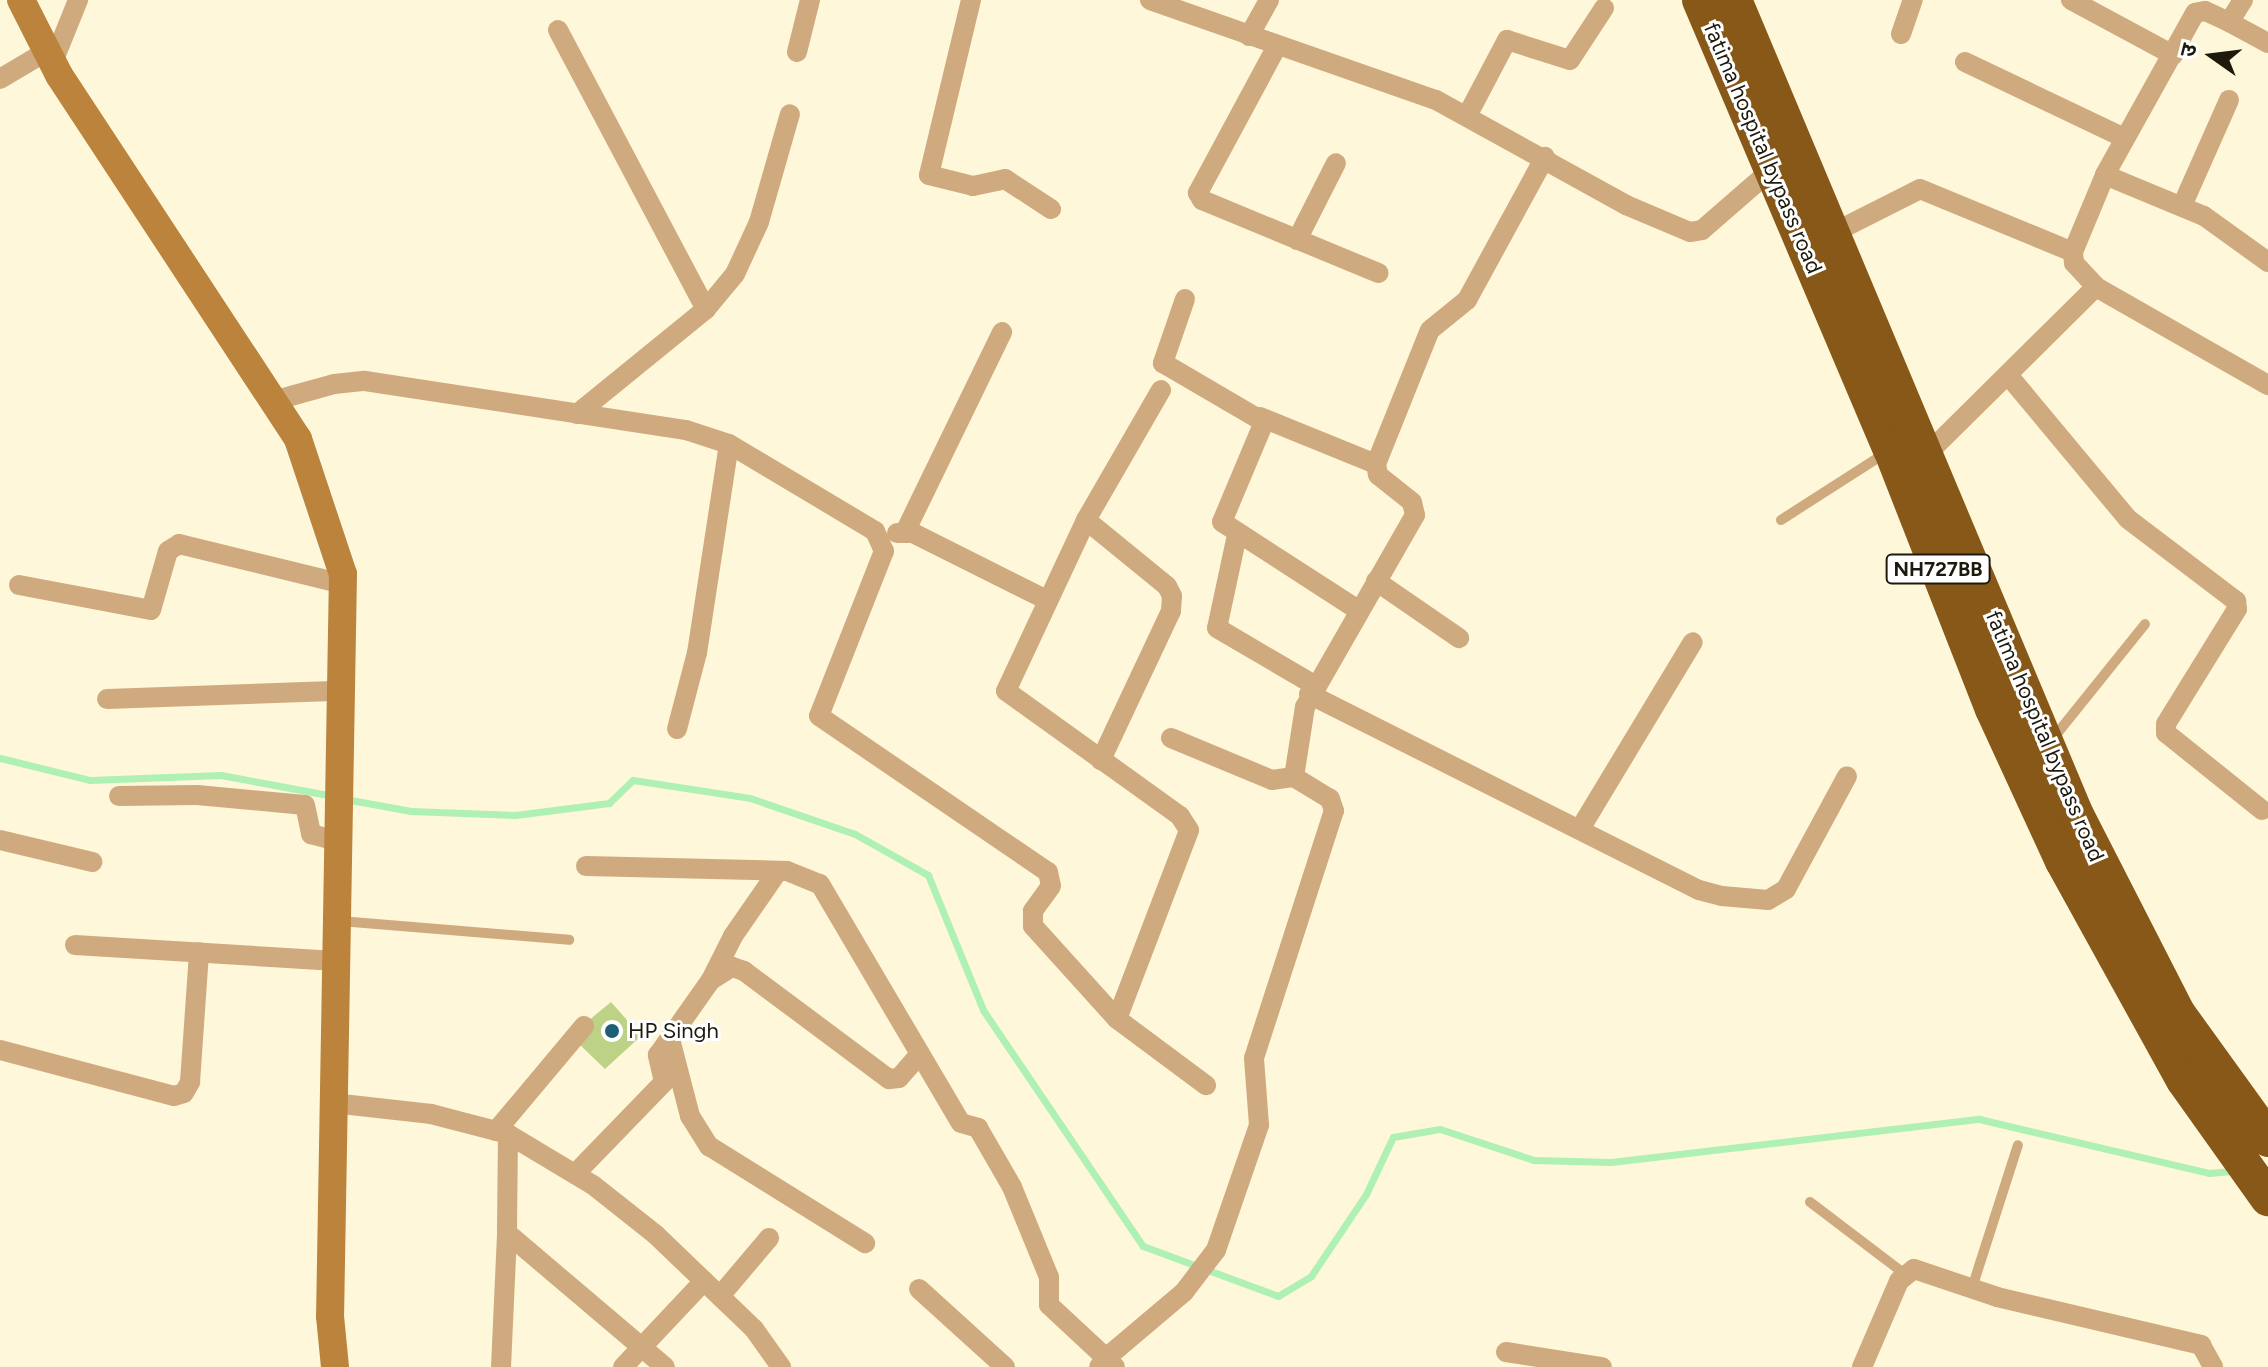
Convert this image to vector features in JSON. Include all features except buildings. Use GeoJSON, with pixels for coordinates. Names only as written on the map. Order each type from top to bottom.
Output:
{"type":"FeatureCollection","features":[{"type":"Feature","properties":{"kind":"highway","name":"fatima hospital bypass road"},"geometry":{"type":"LineString","coordinates":[[1700,0],[1833,233],[1928,453],[2046,748],[2145,957],[2222,1108]]}},
{"type":"Feature","properties":{"kind":"highway","name":"fatima hospital bypass road"},"geometry":{"type":"LineString","coordinates":[[1734,0],[1771,170],[1891,449],[1993,709],[2063,861],[2131,991],[2222,1108],[2268,1139]]}},
{"type":"Feature","properties":{"kind":"highway","name":"NH727BB"},"geometry":{"type":"LineString","coordinates":[[2222,1108],[2268,1198]]}},
{"type":"Feature","properties":{"kind":"main road"},"geometry":{"type":"LineString","coordinates":[[21,0],[50,57],[298,439],[343,584],[333,1103],[335,1367]]}},
{"type":"Feature","properties":{"kind":"street"},"geometry":{"type":"LineString","coordinates":[[0,79],[50,57],[78,0]]}},
{"type":"Feature","properties":{"kind":"street"},"geometry":{"type":"LineString","coordinates":[[797,52],[810,0]]}},
{"type":"Feature","properties":{"kind":"street"},"geometry":{"type":"LineString","coordinates":[[971,0],[929,175],[973,186],[1005,179],[1051,209]]}},
{"type":"Feature","properties":{"kind":"street"},"geometry":{"type":"LineString","coordinates":[[1150,0],[1421,94],[1545,157],[1626,205],[1696,233],[1771,170]]}},
{"type":"Feature","properties":{"kind":"street"},"geometry":{"type":"LineString","coordinates":[[1249,36],[1269,0]]}},
{"type":"Feature","properties":{"kind":"street"},"geometry":{"type":"LineString","coordinates":[[1901,34],[1913,0]]}},
{"type":"Feature","properties":{"kind":"street"},"geometry":{"type":"LineString","coordinates":[[2071,0],[2173,55]]}},
{"type":"Feature","properties":{"kind":"street"},"geometry":{"type":"LineString","coordinates":[[2229,22],[2243,0]]}},
{"type":"Feature","properties":{"kind":"street"},"geometry":{"type":"LineString","coordinates":[[1467,116],[1507,40],[1570,60],[1604,8]]}},
{"type":"Feature","properties":{"kind":"street"},"geometry":{"type":"LineString","coordinates":[[2268,43],[2199,9],[2124,138],[2073,252],[2074,263],[2096,287],[2268,385]]}},
{"type":"Feature","properties":{"kind":"street"},"geometry":{"type":"LineString","coordinates":[[558,30],[706,309]]}},
{"type":"Feature","properties":{"kind":"street"},"geometry":{"type":"LineString","coordinates":[[1277,46],[1198,193],[1202,200],[1378,273]]}},
{"type":"Feature","properties":{"kind":"street"},"geometry":{"type":"LineString","coordinates":[[1965,62],[2124,138]]}},
{"type":"Feature","properties":{"kind":"street"},"geometry":{"type":"LineString","coordinates":[[2182,206],[2229,100]]}},
{"type":"Feature","properties":{"kind":"street"},"geometry":{"type":"LineString","coordinates":[[577,414],[706,309],[735,274],[750,244],[790,114]]}},
{"type":"Feature","properties":{"kind":"street"},"geometry":{"type":"LineString","coordinates":[[1294,777],[1312,690],[1415,508],[1378,475],[1376,464],[1430,330],[1467,300],[1545,157]]}},
{"type":"Feature","properties":{"kind":"street"},"geometry":{"type":"LineString","coordinates":[[1297,240],[1336,163]]}},
{"type":"Feature","properties":{"kind":"street"},"geometry":{"type":"LineString","coordinates":[[2105,175],[2182,206],[2268,262]]}},
{"type":"Feature","properties":{"kind":"street"},"geometry":{"type":"LineString","coordinates":[[1833,233],[1912,190],[1928,190],[2073,252]]}},
{"type":"Feature","properties":{"kind":"street"},"geometry":{"type":"LineString","coordinates":[[1928,453],[2096,287]]}},
{"type":"Feature","properties":{"kind":"street"},"geometry":{"type":"LineString","coordinates":[[1185,299],[1163,363],[1260,417],[1376,464]]}},
{"type":"Feature","properties":{"kind":"street"},"geometry":{"type":"LineString","coordinates":[[883,541],[906,530],[1002,332]]}},
{"type":"Feature","properties":{"kind":"street"},"geometry":{"type":"LineString","coordinates":[[2008,375],[2134,525],[2236,601],[2237,609],[2166,724],[2166,733],[2262,810]]}},
{"type":"Feature","properties":{"kind":"street"},"geometry":{"type":"LineString","coordinates":[[273,401],[365,381],[686,430],[729,444],[875,531],[883,541],[884,551],[819,716],[1048,872],[1051,886],[1033,911],[1033,926],[1117,1019],[1206,1085]]}},
{"type":"Feature","properties":{"kind":"street"},"geometry":{"type":"LineString","coordinates":[[1117,1019],[1189,830],[1180,816],[1006,691],[1086,520],[1161,390]]}},
{"type":"Feature","properties":{"kind":"street"},"geometry":{"type":"LineString","coordinates":[[1260,417],[1263,431],[1222,514],[1222,522],[1237,535],[1358,610]]}},
{"type":"Feature","properties":{"kind":"street"},"geometry":{"type":"LineString","coordinates":[[677,729],[697,653],[729,444]]}},
{"type":"Feature","properties":{"kind":"street"},"geometry":{"type":"LineString","coordinates":[[1086,520],[1167,586],[1172,596],[1171,611],[1101,760]]}},
{"type":"Feature","properties":{"kind":"street"},"geometry":{"type":"LineString","coordinates":[[906,530],[1047,600]]}},
{"type":"Feature","properties":{"kind":"street"},"geometry":{"type":"LineString","coordinates":[[1237,535],[1217,628],[1312,690],[1699,890],[1768,900],[1796,877],[1847,776]]}},
{"type":"Feature","properties":{"kind":"street"},"geometry":{"type":"LineString","coordinates":[[19,585],[151,610],[168,551],[179,544],[343,584]]}},
{"type":"Feature","properties":{"kind":"street"},"geometry":{"type":"LineString","coordinates":[[1376,581],[1459,638]]}},
{"type":"Feature","properties":{"kind":"street"},"geometry":{"type":"LineString","coordinates":[[1580,829],[1693,642]]}},
{"type":"Feature","properties":{"kind":"street"},"geometry":{"type":"LineString","coordinates":[[107,699],[339,704]]}},
{"type":"Feature","properties":{"kind":"street"},"geometry":{"type":"LineString","coordinates":[[586,866],[799,872],[820,884],[961,1123],[978,1128],[1012,1187],[1049,1277],[1051,1310],[1107,1364],[1184,1292],[1216,1250],[1259,1125],[1254,1058],[1334,811],[1330,799],[1294,777],[1272,780],[1171,738]]}},
{"type":"Feature","properties":{"kind":"street"},"geometry":{"type":"LineString","coordinates":[[119,796],[197,795],[305,805],[311,834],[338,838]]}},
{"type":"Feature","properties":{"kind":"street"},"geometry":{"type":"LineString","coordinates":[[0,840],[92,862]]}},
{"type":"Feature","properties":{"kind":"street"},"geometry":{"type":"LineString","coordinates":[[575,1174],[664,1082],[658,1055],[711,980],[733,936],[778,871]]}},
{"type":"Feature","properties":{"kind":"street"},"geometry":{"type":"LineString","coordinates":[[75,945],[336,961]]}},
{"type":"Feature","properties":{"kind":"street"},"geometry":{"type":"LineString","coordinates":[[0,1050],[174,1096],[184,1093],[190,1082],[199,952]]}},
{"type":"Feature","properties":{"kind":"street"},"geometry":{"type":"LineString","coordinates":[[711,980],[732,967],[744,971],[889,1079],[899,1078],[920,1054]]}},
{"type":"Feature","properties":{"kind":"street"},"geometry":{"type":"LineString","coordinates":[[501,1367],[507,1233],[502,1132],[584,1026]]}},
{"type":"Feature","properties":{"kind":"street"},"geometry":{"type":"LineString","coordinates":[[670,1039],[690,1116],[709,1146],[865,1243]]}},
{"type":"Feature","properties":{"kind":"street"},"geometry":{"type":"LineString","coordinates":[[333,1103],[431,1114],[502,1132],[575,1174],[656,1235],[754,1329],[781,1367]]}},
{"type":"Feature","properties":{"kind":"street"},"geometry":{"type":"LineString","coordinates":[[507,1233],[665,1367]]}},
{"type":"Feature","properties":{"kind":"street"},"geometry":{"type":"LineString","coordinates":[[720,1296],[769,1238]]}},
{"type":"Feature","properties":{"kind":"street"},"geometry":{"type":"LineString","coordinates":[[1862,1367],[1906,1275],[1914,1269],[1972,1288],[2201,1345],[2213,1367]]}},
{"type":"Feature","properties":{"kind":"street"},"geometry":{"type":"LineString","coordinates":[[623,1367],[704,1281]]}},
{"type":"Feature","properties":{"kind":"street"},"geometry":{"type":"LineString","coordinates":[[919,1289],[1005,1367]]}},
{"type":"Feature","properties":{"kind":"street"},"geometry":{"type":"LineString","coordinates":[[1506,1352],[1602,1367]]}},
{"type":"Feature","properties":{"kind":"lane"},"geometry":{"type":"LineString","coordinates":[[1781,520],[1891,449]]}},
{"type":"Feature","properties":{"kind":"lane"},"geometry":{"type":"LineString","coordinates":[[2046,748],[2145,624]]}},
{"type":"Feature","properties":{"kind":"lane"},"geometry":{"type":"LineString","coordinates":[[336,921],[569,940]]}},
{"type":"Feature","properties":{"kind":"lane"},"geometry":{"type":"LineString","coordinates":[[1972,1288],[2018,1145]]}},
{"type":"Feature","properties":{"kind":"lane"},"geometry":{"type":"LineString","coordinates":[[1810,1202],[1906,1275]]}},
{"type":"Feature","properties":{"kind":"waterway"},"geometry":{"type":"LineString","coordinates":[[0,758],[90,780],[221,775],[333,796]]}},
{"type":"Feature","properties":{"kind":"waterway"},"geometry":{"type":"LineString","coordinates":[[345,799],[411,811],[515,815],[609,803],[633,780],[750,798],[855,834],[928,875],[983,1010],[1143,1246],[1278,1296],[1311,1276],[1366,1194],[1393,1137],[1440,1129],[1534,1160],[1611,1162],[1979,1119],[2209,1173],[2234,1171]]}},
{"type":"Feature","properties":{"kind":"place","name":"HP Singh"},"geometry":{"type":"Point","coordinates":[612,1031]}}]}
